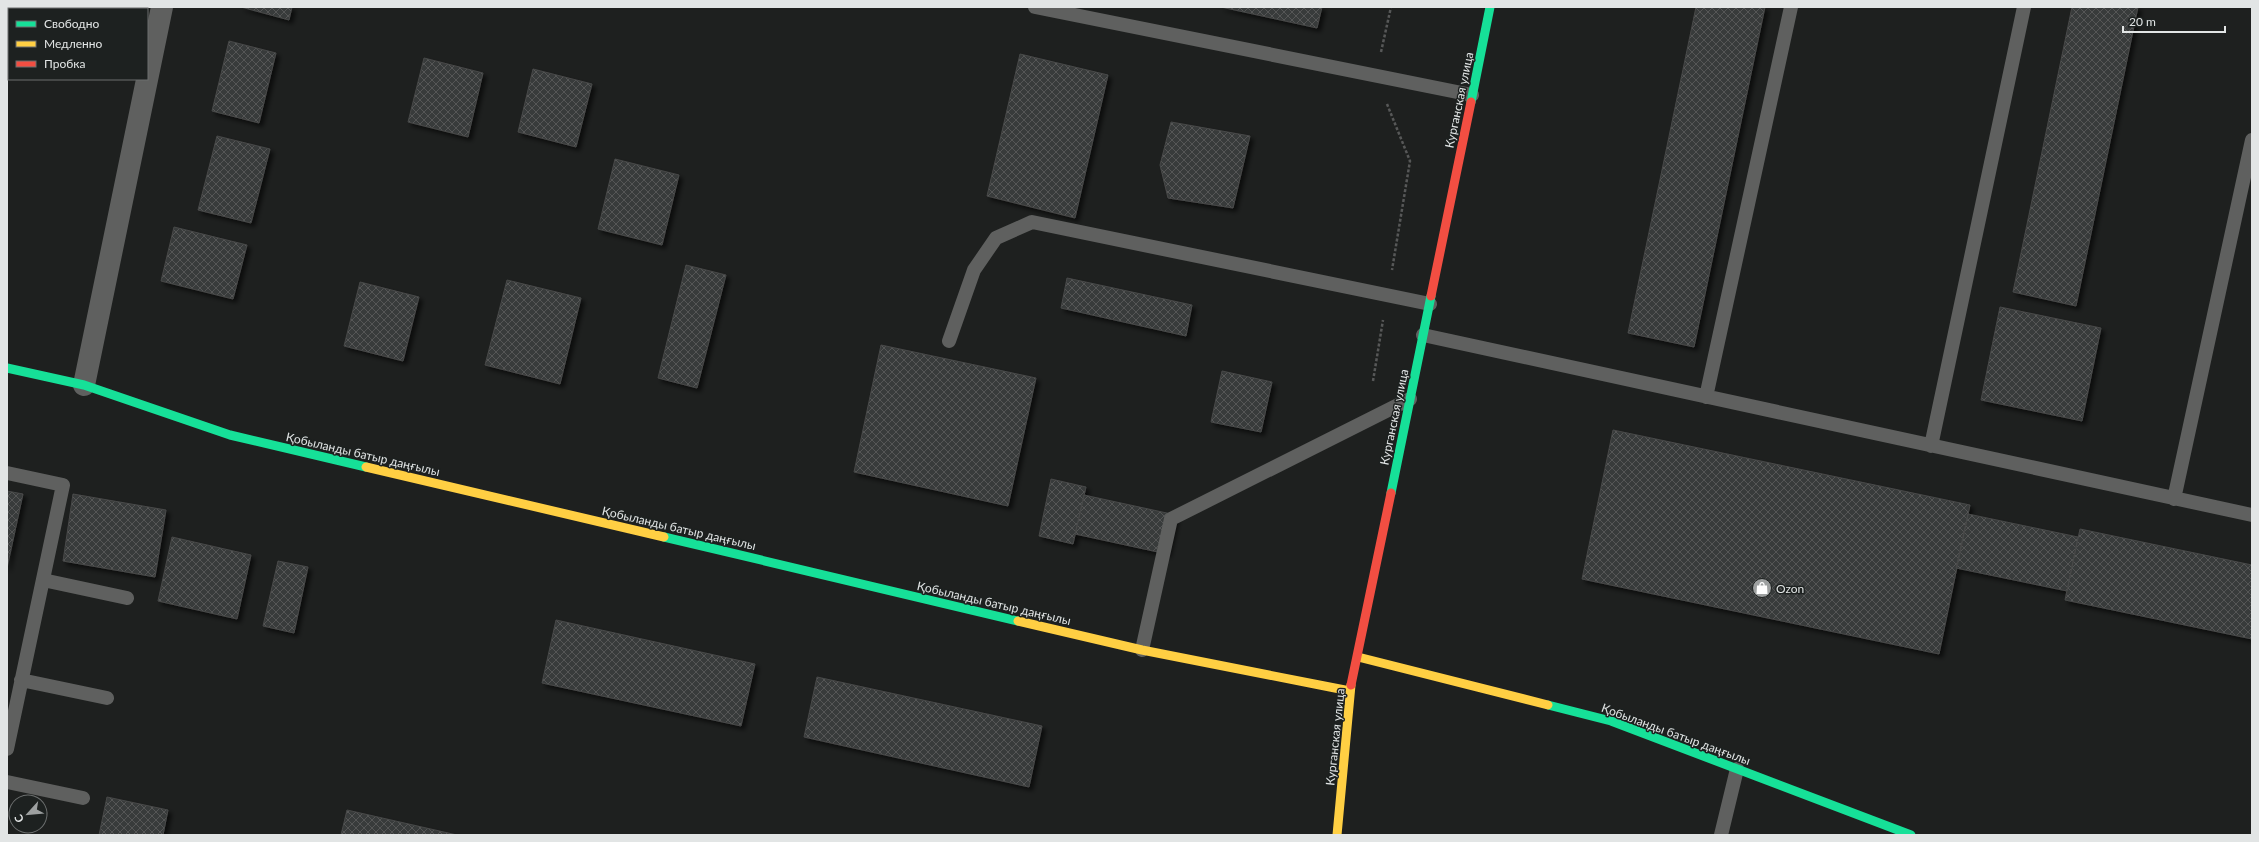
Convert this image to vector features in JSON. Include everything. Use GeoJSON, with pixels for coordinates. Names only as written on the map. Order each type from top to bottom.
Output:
{"type":"FeatureCollection","features":[{"type":"Feature","properties":{"kind":"street"},"geometry":{"type":"LineString","coordinates":[[148,75],[162,7]]}},
{"type":"Feature","properties":{"kind":"street","name":"Курганская улица"},"geometry":{"type":"LineString","coordinates":[[1337,835],[1350,691],[1490,7]]}},
{"type":"Feature","properties":{"kind":"street"},"geometry":{"type":"LineString","coordinates":[[84,385],[147,80]]}},
{"type":"Feature","properties":{"kind":"street","name":"Қобыланды батыр даңғылы"},"geometry":{"type":"LineString","coordinates":[[7,368],[84,385],[230,435],[1142,650],[1350,691]]}},
{"type":"Feature","properties":{"kind":"street","name":"Қобыланды батыр даңғылы"},"geometry":{"type":"LineString","coordinates":[[1358,657],[1612,721],[1911,835]]}},
{"type":"Feature","properties":{"kind":"lane"},"geometry":{"type":"LineString","coordinates":[[1035,7],[1054,9],[1472,95]]}},
{"type":"Feature","properties":{"kind":"lane"},"geometry":{"type":"LineString","coordinates":[[1706,397],[1791,7]]}},
{"type":"Feature","properties":{"kind":"lane"},"geometry":{"type":"LineString","coordinates":[[1931,446],[2024,7]]}},
{"type":"Feature","properties":{"kind":"lane"},"geometry":{"type":"LineString","coordinates":[[2174,498],[2252,140]]}},
{"type":"Feature","properties":{"kind":"lane"},"geometry":{"type":"LineString","coordinates":[[949,341],[974,270],[996,238],[1032,222],[1430,304]]}},
{"type":"Feature","properties":{"kind":"lane"},"geometry":{"type":"LineString","coordinates":[[1423,335],[2252,515]]}},
{"type":"Feature","properties":{"kind":"lane"},"geometry":{"type":"LineString","coordinates":[[1142,650],[1171,519],[1410,399]]}},
{"type":"Feature","properties":{"kind":"lane"},"geometry":{"type":"LineString","coordinates":[[7,473],[63,485],[7,749]]}},
{"type":"Feature","properties":{"kind":"lane"},"geometry":{"type":"LineString","coordinates":[[43,580],[127,598]]}},
{"type":"Feature","properties":{"kind":"lane"},"geometry":{"type":"LineString","coordinates":[[22,680],[107,698]]}},
{"type":"Feature","properties":{"kind":"lane"},"geometry":{"type":"LineString","coordinates":[[1721,835],[1737,769]]}},
{"type":"Feature","properties":{"kind":"lane"},"geometry":{"type":"LineString","coordinates":[[7,782],[83,798]]}},
{"type":"Feature","properties":{"kind":"path"},"geometry":{"type":"LineString","coordinates":[[1373,381],[1410,161],[1376,76],[1391,7]]}},
{"type":"Feature","properties":{"kind":"building"},"geometry":{"type":"Polygon","coordinates":[[[7,7],[52,7],[8,8],[7,36],[7,7]]]}},
{"type":"Feature","properties":{"kind":"building"},"geometry":{"type":"Polygon","coordinates":[[[241,7],[292,7],[289,20],[241,7]]]}},
{"type":"Feature","properties":{"kind":"building"},"geometry":{"type":"Polygon","coordinates":[[[1221,7],[1322,7],[1317,28],[1221,7]]]}},
{"type":"Feature","properties":{"kind":"building"},"geometry":{"type":"Polygon","coordinates":[[[1696,7],[1765,7],[1694,347],[1628,333],[1696,7]]]}},
{"type":"Feature","properties":{"kind":"building"},"geometry":{"type":"Polygon","coordinates":[[[2072,7],[2138,7],[2076,306],[2013,292],[2072,7]]]}},
{"type":"Feature","properties":{"kind":"building"},"geometry":{"type":"Polygon","coordinates":[[[229,41],[276,53],[259,123],[212,111],[229,41]]]}},
{"type":"Feature","properties":{"kind":"building"},"geometry":{"type":"Polygon","coordinates":[[[1020,54],[1108,75],[1075,218],[987,196],[1020,54]]]}},
{"type":"Feature","properties":{"kind":"building"},"geometry":{"type":"Polygon","coordinates":[[[424,58],[483,73],[468,137],[408,122],[424,58]]]}},
{"type":"Feature","properties":{"kind":"building"},"geometry":{"type":"Polygon","coordinates":[[[533,69],[592,84],[576,147],[518,132],[533,69]]]}},
{"type":"Feature","properties":{"kind":"building"},"geometry":{"type":"Polygon","coordinates":[[[1171,122],[1250,136],[1233,208],[1168,198],[1160,165],[1171,122]]]}},
{"type":"Feature","properties":{"kind":"building"},"geometry":{"type":"Polygon","coordinates":[[[217,136],[270,149],[251,223],[198,210],[217,136]]]}},
{"type":"Feature","properties":{"kind":"building"},"geometry":{"type":"Polygon","coordinates":[[[615,159],[679,175],[662,245],[598,229],[615,159]]]}},
{"type":"Feature","properties":{"kind":"building"},"geometry":{"type":"Polygon","coordinates":[[[174,227],[247,245],[233,299],[161,281],[174,227]]]}},
{"type":"Feature","properties":{"kind":"building"},"geometry":{"type":"Polygon","coordinates":[[[686,265],[726,275],[697,388],[658,378],[686,265]]]}},
{"type":"Feature","properties":{"kind":"building"},"geometry":{"type":"Polygon","coordinates":[[[1067,278],[1192,305],[1186,336],[1061,308],[1067,278]]]}},
{"type":"Feature","properties":{"kind":"building"},"geometry":{"type":"Polygon","coordinates":[[[507,280],[581,298],[560,384],[485,365],[507,280]]]}},
{"type":"Feature","properties":{"kind":"building"},"geometry":{"type":"Polygon","coordinates":[[[360,282],[419,297],[403,361],[344,346],[360,282]]]}},
{"type":"Feature","properties":{"kind":"building"},"geometry":{"type":"Polygon","coordinates":[[[2000,307],[2101,328],[2082,421],[1981,400],[2000,307]]]}},
{"type":"Feature","properties":{"kind":"building"},"geometry":{"type":"Polygon","coordinates":[[[881,345],[1036,378],[1008,506],[854,472],[881,345]]]}},
{"type":"Feature","properties":{"kind":"building"},"geometry":{"type":"Polygon","coordinates":[[[1222,371],[1272,382],[1261,432],[1211,422],[1222,371]]]}},
{"type":"Feature","properties":{"kind":"building"},"geometry":{"type":"Polygon","coordinates":[[[1613,430],[1970,505],[1939,654],[1582,579],[1613,430]]]}},
{"type":"Feature","properties":{"kind":"building"},"geometry":{"type":"Polygon","coordinates":[[[1051,479],[1086,487],[1073,544],[1039,536],[1051,479]]]}},
{"type":"Feature","properties":{"kind":"building"},"geometry":{"type":"Polygon","coordinates":[[[7,491],[23,494],[7,568],[7,491]]]}},
{"type":"Feature","properties":{"kind":"building"},"geometry":{"type":"Polygon","coordinates":[[[73,494],[166,510],[155,577],[63,561],[73,494]]]}},
{"type":"Feature","properties":{"kind":"building"},"geometry":{"type":"Polygon","coordinates":[[[1084,495],[1176,515],[1167,554],[1075,534],[1084,495]]]}},
{"type":"Feature","properties":{"kind":"building"},"geometry":{"type":"Polygon","coordinates":[[[1968,514],[2078,537],[2067,591],[1956,568],[1968,514]]]}},
{"type":"Feature","properties":{"kind":"building"},"geometry":{"type":"Polygon","coordinates":[[[2080,529],[2252,565],[2252,639],[2065,600],[2080,529]]]}},
{"type":"Feature","properties":{"kind":"building"},"geometry":{"type":"Polygon","coordinates":[[[172,537],[251,555],[237,619],[158,601],[172,537]]]}},
{"type":"Feature","properties":{"kind":"building"},"geometry":{"type":"Polygon","coordinates":[[[278,561],[308,567],[294,633],[263,626],[278,561]]]}},
{"type":"Feature","properties":{"kind":"building"},"geometry":{"type":"Polygon","coordinates":[[[556,620],[755,664],[741,726],[542,683],[556,620]]]}},
{"type":"Feature","properties":{"kind":"building"},"geometry":{"type":"Polygon","coordinates":[[[817,677],[1042,726],[1029,787],[804,737],[817,677]]]}},
{"type":"Feature","properties":{"kind":"building"},"geometry":{"type":"Polygon","coordinates":[[[107,797],[168,810],[163,835],[99,835],[107,797]]]}},
{"type":"Feature","properties":{"kind":"building"},"geometry":{"type":"Polygon","coordinates":[[[347,810],[457,835],[341,835],[347,810]]]}},
{"type":"Feature","properties":{"kind":"traffic: fast"},"geometry":{"type":"LineString","coordinates":[[1471,102],[1490,7]]}},
{"type":"Feature","properties":{"kind":"traffic: fast"},"geometry":{"type":"LineString","coordinates":[[1391,493],[1431,296]]}},
{"type":"Feature","properties":{"kind":"traffic: fast"},"geometry":{"type":"LineString","coordinates":[[7,368],[84,385],[230,435],[366,467]]}},
{"type":"Feature","properties":{"kind":"traffic: fast"},"geometry":{"type":"LineString","coordinates":[[664,537],[1018,621]]}},
{"type":"Feature","properties":{"kind":"traffic: fast"},"geometry":{"type":"LineString","coordinates":[[1548,705],[1611,721],[1911,835]]}},
{"type":"Feature","properties":{"kind":"traffic: slow"},"geometry":{"type":"LineString","coordinates":[[366,467],[664,537]]}},
{"type":"Feature","properties":{"kind":"traffic: slow"},"geometry":{"type":"LineString","coordinates":[[1018,621],[1142,650],[1350,691]]}},
{"type":"Feature","properties":{"kind":"traffic: slow"},"geometry":{"type":"LineString","coordinates":[[1358,657],[1548,705]]}},
{"type":"Feature","properties":{"kind":"traffic: slow"},"geometry":{"type":"LineString","coordinates":[[1337,835],[1351,685]]}},
{"type":"Feature","properties":{"kind":"traffic: jam"},"geometry":{"type":"LineString","coordinates":[[1431,296],[1471,102]]}},
{"type":"Feature","properties":{"kind":"traffic: jam"},"geometry":{"type":"LineString","coordinates":[[1351,685],[1391,493]]}},
{"type":"Feature","properties":{"kind":"place","name":"Ozon"},"geometry":{"type":"Point","coordinates":[1762,588]}}]}
